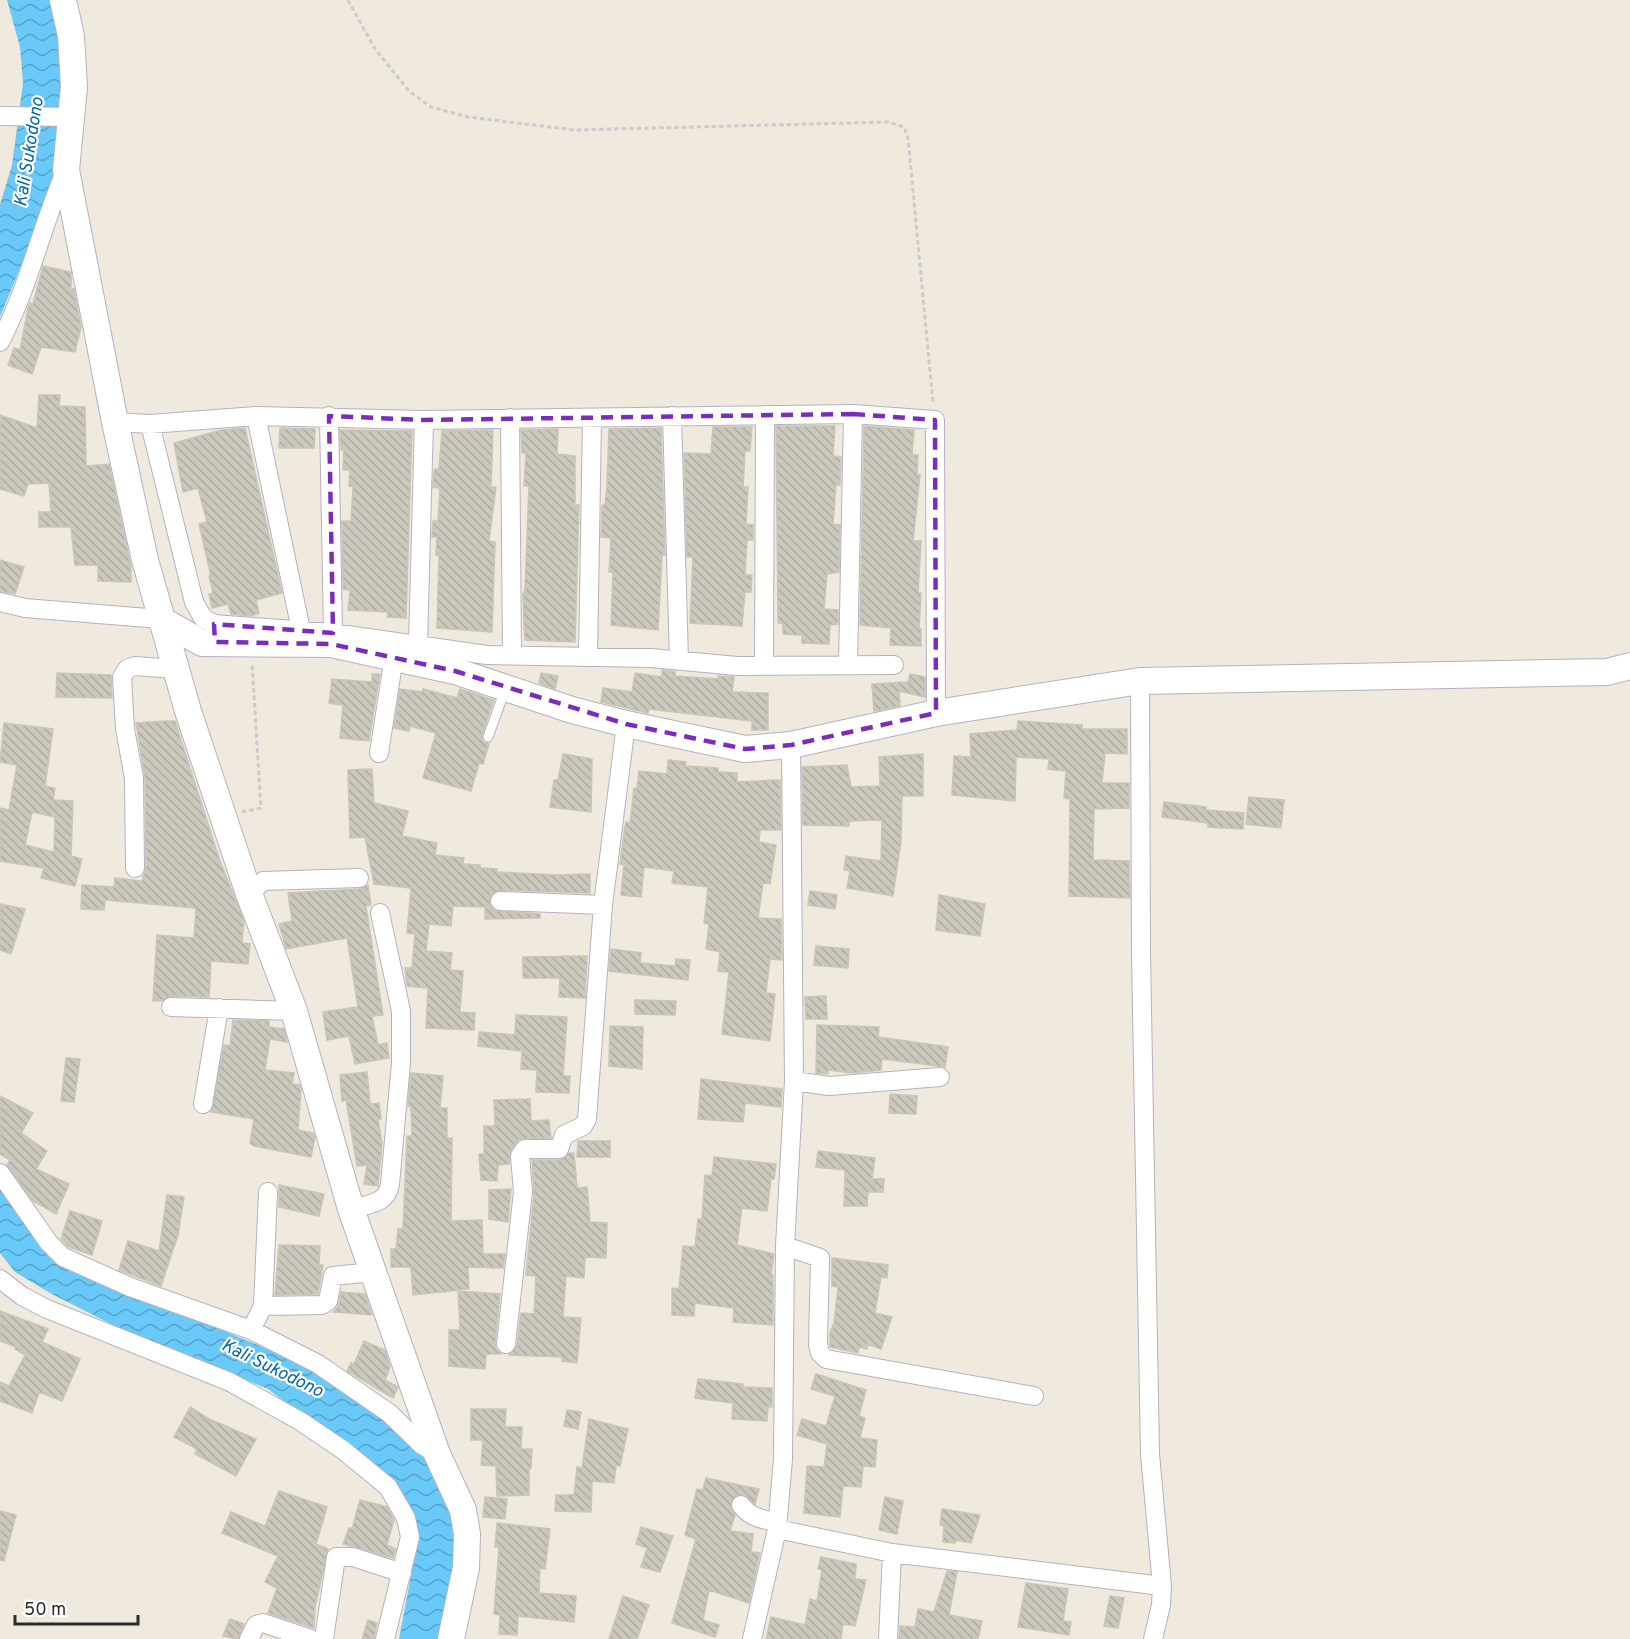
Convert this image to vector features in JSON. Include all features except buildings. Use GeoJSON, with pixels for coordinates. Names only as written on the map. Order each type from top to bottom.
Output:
{"type":"FeatureCollection","features":[{"type":"Feature","properties":{"kind":"main road"},"geometry":{"type":"LineString","coordinates":[[63,0],[71,36],[70,118],[66,170],[115,422],[160,619],[248,891],[294,1011],[351,1209],[437,1454],[463,1510],[467,1534],[466,1568],[451,1639]]}},
{"type":"Feature","properties":{"kind":"main road"},"geometry":{"type":"LineString","coordinates":[[160,619],[210,636],[251,641],[331,644],[394,657],[455,671],[626,724],[745,749],[791,745],[936,712],[1140,681],[1607,672],[1630,666]]}},
{"type":"Feature","properties":{"kind":"main road"},"geometry":{"type":"LineString","coordinates":[[175,669],[210,636]]}},
{"type":"Feature","properties":{"kind":"street"},"geometry":{"type":"LineString","coordinates":[[6,116],[70,118]]}},
{"type":"Feature","properties":{"kind":"street"},"geometry":{"type":"LineString","coordinates":[[0,342],[19,308],[54,199],[66,170]]}},
{"type":"Feature","properties":{"kind":"street"},"geometry":{"type":"LineString","coordinates":[[848,665],[853,414]]}},
{"type":"Feature","properties":{"kind":"street"},"geometry":{"type":"LineString","coordinates":[[115,422],[150,424],[256,416],[424,420],[853,414],[935,420],[936,712]]}},
{"type":"Feature","properties":{"kind":"street"},"geometry":{"type":"LineString","coordinates":[[764,665],[765,415]]}},
{"type":"Feature","properties":{"kind":"street"},"geometry":{"type":"LineString","coordinates":[[256,416],[301,630]]}},
{"type":"Feature","properties":{"kind":"street"},"geometry":{"type":"LineString","coordinates":[[329,416],[333,633]]}},
{"type":"Feature","properties":{"kind":"street"},"geometry":{"type":"LineString","coordinates":[[672,417],[679,660]]}},
{"type":"Feature","properties":{"kind":"street"},"geometry":{"type":"LineString","coordinates":[[510,418],[512,655]]}},
{"type":"Feature","properties":{"kind":"street"},"geometry":{"type":"LineString","coordinates":[[588,657],[592,418]]}},
{"type":"Feature","properties":{"kind":"street"},"geometry":{"type":"LineString","coordinates":[[418,645],[424,420]]}},
{"type":"Feature","properties":{"kind":"street"},"geometry":{"type":"LineString","coordinates":[[150,424],[194,602],[210,636],[301,630],[487,655],[679,660],[764,665],[894,665]]}},
{"type":"Feature","properties":{"kind":"street"},"geometry":{"type":"LineString","coordinates":[[0,602],[25,608],[160,619]]}},
{"type":"Feature","properties":{"kind":"street"},"geometry":{"type":"LineString","coordinates":[[379,753],[394,657]]}},
{"type":"Feature","properties":{"kind":"street"},"geometry":{"type":"LineString","coordinates":[[135,868],[135,778],[125,729],[122,677],[127,669],[135,666],[175,669]]}},
{"type":"Feature","properties":{"kind":"street"},"geometry":{"type":"LineString","coordinates":[[1140,681],[1141,976],[1150,1454],[1162,1586],[1161,1605],[1153,1639]]}},
{"type":"Feature","properties":{"kind":"street"},"geometry":{"type":"LineString","coordinates":[[506,1344],[523,1192],[520,1156],[525,1149],[559,1149],[564,1135],[583,1126],[587,1119],[603,905],[626,724]]}},
{"type":"Feature","properties":{"kind":"street"},"geometry":{"type":"LineString","coordinates":[[752,1639],[778,1526],[783,1459],[785,1246],[794,1081],[791,745]]}},
{"type":"Feature","properties":{"kind":"street"},"geometry":{"type":"LineString","coordinates":[[248,891],[255,889],[263,880],[359,878]]}},
{"type":"Feature","properties":{"kind":"street"},"geometry":{"type":"LineString","coordinates":[[500,901],[603,905]]}},
{"type":"Feature","properties":{"kind":"street"},"geometry":{"type":"LineString","coordinates":[[351,1209],[382,1201],[388,1193],[390,1184],[401,1063],[401,1011],[380,913]]}},
{"type":"Feature","properties":{"kind":"street"},"geometry":{"type":"LineString","coordinates":[[171,1007],[294,1011]]}},
{"type":"Feature","properties":{"kind":"street"},"geometry":{"type":"LineString","coordinates":[[203,1104],[219,1008]]}},
{"type":"Feature","properties":{"kind":"street"},"geometry":{"type":"LineString","coordinates":[[794,1081],[829,1086],[940,1077]]}},
{"type":"Feature","properties":{"kind":"street"},"geometry":{"type":"LineString","coordinates":[[0,1173],[6,1196],[63,1257],[130,1287],[250,1330],[318,1364],[356,1388],[389,1413],[422,1445],[437,1454]]}},
{"type":"Feature","properties":{"kind":"street"},"geometry":{"type":"LineString","coordinates":[[250,1330],[262,1306],[268,1192]]}},
{"type":"Feature","properties":{"kind":"street"},"geometry":{"type":"LineString","coordinates":[[785,1246],[820,1258],[818,1345],[820,1353],[826,1359],[1034,1396]]}},
{"type":"Feature","properties":{"kind":"street"},"geometry":{"type":"LineString","coordinates":[[262,1306],[322,1305],[328,1301],[331,1279],[335,1274],[373,1272]]}},
{"type":"Feature","properties":{"kind":"street"},"geometry":{"type":"LineString","coordinates":[[0,1279],[22,1296],[47,1309],[230,1382],[300,1421],[343,1450],[388,1487],[398,1501],[410,1537],[385,1639]]}},
{"type":"Feature","properties":{"kind":"street"},"geometry":{"type":"LineString","coordinates":[[741,1505],[746,1512],[778,1526],[892,1553],[1162,1586]]}},
{"type":"Feature","properties":{"kind":"street"},"geometry":{"type":"LineString","coordinates":[[888,1639],[892,1553]]}},
{"type":"Feature","properties":{"kind":"street"},"geometry":{"type":"LineString","coordinates":[[324,1639],[336,1557],[353,1557],[402,1573]]}},
{"type":"Feature","properties":{"kind":"street"},"geometry":{"type":"LineString","coordinates":[[249,1639],[256,1625],[263,1623],[311,1639]]}},
{"type":"Feature","properties":{"kind":"lane"},"geometry":{"type":"LineString","coordinates":[[488,737],[506,688]]}},
{"type":"Feature","properties":{"kind":"path"},"geometry":{"type":"LineString","coordinates":[[348,0],[375,49],[409,91],[430,107],[468,117],[574,130],[888,122],[904,127],[908,138],[935,420]]}},
{"type":"Feature","properties":{"kind":"path"},"geometry":{"type":"LineString","coordinates":[[251,641],[261,808]]}},
{"type":"Feature","properties":{"kind":"highlighted area"},"geometry":{"type":"Polygon","coordinates":[[[853,414],[935,420],[936,713],[791,745],[745,749],[626,724],[455,671],[331,644],[215,642],[214,624],[333,633],[329,416],[424,420],[853,414]]]}},
{"type":"Feature","properties":{"kind":"water","name":"Kali Sukodono"},"geometry":{"type":"Polygon","coordinates":[[[7,0],[53,0],[65,77],[57,178],[0,317],[0,205],[12,165],[23,83],[20,47],[7,0]]]}},
{"type":"Feature","properties":{"kind":"water","name":"Kali Sukodono"},"geometry":{"type":"Polygon","coordinates":[[[0,1187],[39,1239],[175,1310],[281,1355],[327,1379],[383,1414],[426,1452],[452,1494],[460,1553],[444,1639],[399,1639],[418,1538],[401,1490],[268,1389],[111,1324],[15,1272],[0,1253],[0,1187]]]}}]}
